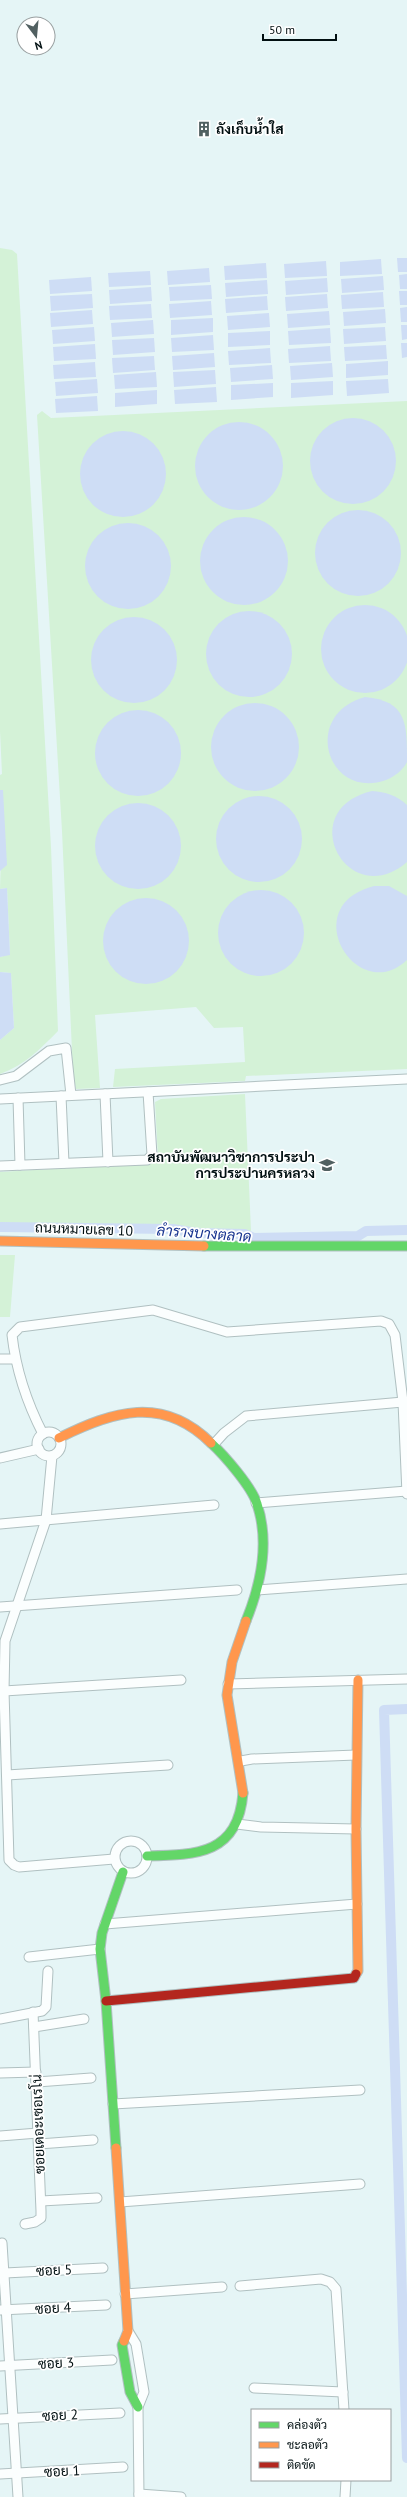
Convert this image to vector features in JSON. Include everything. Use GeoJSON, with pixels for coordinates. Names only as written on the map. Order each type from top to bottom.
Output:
{"type":"FeatureCollection","features":[{"type":"Feature","properties":{"kind":"street"},"geometry":{"type":"LineString","coordinates":[[0,1080],[16,1076],[50,1052],[66,1048],[71,1095]]}},
{"type":"Feature","properties":{"kind":"street"},"geometry":{"type":"LineString","coordinates":[[0,1099],[407,1079]]}},
{"type":"Feature","properties":{"kind":"street"},"geometry":{"type":"LineString","coordinates":[[0,1166],[150,1159],[152,1155],[148,1092]]}},
{"type":"Feature","properties":{"kind":"street"},"geometry":{"type":"LineString","coordinates":[[105,1094],[108,1162]]}},
{"type":"Feature","properties":{"kind":"street"},"geometry":{"type":"LineString","coordinates":[[61,1096],[64,1164]]}},
{"type":"Feature","properties":{"kind":"street"},"geometry":{"type":"LineString","coordinates":[[18,1098],[20,1166]]}},
{"type":"Feature","properties":{"kind":"street","name":"ถนนหมายเลข 10"},"geometry":{"type":"LineString","coordinates":[[0,1242],[22,1240],[168,1246],[407,1246]]}},
{"type":"Feature","properties":{"kind":"street"},"geometry":{"type":"LineString","coordinates":[[43,1434],[30,1406],[15,1359],[12,1335],[20,1327],[119,1312],[153,1310],[227,1332],[381,1321],[389,1324],[395,1335],[403,1402],[407,1494]]}},
{"type":"Feature","properties":{"kind":"street"},"geometry":{"type":"LineString","coordinates":[[0,1359],[15,1359]]}},
{"type":"Feature","properties":{"kind":"street"},"geometry":{"type":"LineString","coordinates":[[214,1444],[224,1433],[246,1416],[403,1402]]}},
{"type":"Feature","properties":{"kind":"street"},"geometry":{"type":"LineString","coordinates":[[59,1438],[86,1424],[106,1417],[128,1413],[152,1412],[174,1416],[214,1444],[241,1478],[256,1503],[262,1553],[257,1590],[232,1659],[228,1684],[230,1715],[241,1761],[242,1804],[237,1824],[218,1845],[203,1852],[147,1856]]}},
{"type":"Feature","properties":{"kind":"street"},"geometry":{"type":"LineString","coordinates":[[53,1433],[59,1438],[61,1448],[52,1456],[46,1456],[39,1449],[38,1443],[43,1434],[53,1433]]}},
{"type":"Feature","properties":{"kind":"street"},"geometry":{"type":"LineString","coordinates":[[0,1458],[39,1449]]}},
{"type":"Feature","properties":{"kind":"street"},"geometry":{"type":"LineString","coordinates":[[52,1456],[46,1520],[6,1641],[4,1691],[9,1860],[14,1865],[114,1860]]}},
{"type":"Feature","properties":{"kind":"street"},"geometry":{"type":"LineString","coordinates":[[256,1503],[407,1491]]}},
{"type":"Feature","properties":{"kind":"street"},"geometry":{"type":"LineString","coordinates":[[0,1524],[72,1516],[214,1505]]}},
{"type":"Feature","properties":{"kind":"street"},"geometry":{"type":"LineString","coordinates":[[257,1590],[407,1579]]}},
{"type":"Feature","properties":{"kind":"street"},"geometry":{"type":"LineString","coordinates":[[0,1607],[237,1590]]}},
{"type":"Feature","properties":{"kind":"street"},"geometry":{"type":"LineString","coordinates":[[4,1691],[181,1680]]}},
{"type":"Feature","properties":{"kind":"street"},"geometry":{"type":"LineString","coordinates":[[106,2001],[354,1978],[358,1972],[356,1904],[356,1755],[358,1680]]}},
{"type":"Feature","properties":{"kind":"street"},"geometry":{"type":"LineString","coordinates":[[228,1684],[407,1680]]}},
{"type":"Feature","properties":{"kind":"street"},"geometry":{"type":"LineString","coordinates":[[241,1761],[252,1759],[356,1755]]}},
{"type":"Feature","properties":{"kind":"street"},"geometry":{"type":"LineString","coordinates":[[7,1775],[168,1765]]}},
{"type":"Feature","properties":{"kind":"street"},"geometry":{"type":"LineString","coordinates":[[237,1824],[261,1827],[356,1828]]}},
{"type":"Feature","properties":{"kind":"street"},"geometry":{"type":"LineString","coordinates":[[129,1841],[143,1847],[147,1856],[145,1866],[138,1872],[123,1872],[116,1865],[114,1860],[116,1850],[129,1841]]}},
{"type":"Feature","properties":{"kind":"street"},"geometry":{"type":"LineString","coordinates":[[123,1872],[105,1924],[100,1949],[106,2001],[120,2202],[124,2294],[128,2331],[136,2344],[144,2392],[138,2406],[139,2496],[181,2497]]}},
{"type":"Feature","properties":{"kind":"street"},"geometry":{"type":"LineString","coordinates":[[105,1924],[356,1904]]}},
{"type":"Feature","properties":{"kind":"street"},"geometry":{"type":"LineString","coordinates":[[29,1957],[100,1949]]}},
{"type":"Feature","properties":{"kind":"street"},"geometry":{"type":"LineString","coordinates":[[0,2019],[42,2011],[46,2007],[48,1971]]}},
{"type":"Feature","properties":{"kind":"street","name":"ซอยเดอะเซอเรโน่"},"geometry":{"type":"LineString","coordinates":[[25,2224],[35,2222],[41,2218],[33,2012]]}},
{"type":"Feature","properties":{"kind":"street"},"geometry":{"type":"LineString","coordinates":[[34,2027],[84,2018]]}},
{"type":"Feature","properties":{"kind":"street"},"geometry":{"type":"LineString","coordinates":[[0,2073],[36,2072]]}},
{"type":"Feature","properties":{"kind":"street"},"geometry":{"type":"LineString","coordinates":[[36,2082],[91,2078]]}},
{"type":"Feature","properties":{"kind":"street"},"geometry":{"type":"LineString","coordinates":[[113,2104],[360,2090]]}},
{"type":"Feature","properties":{"kind":"street"},"geometry":{"type":"LineString","coordinates":[[0,2136],[38,2133]]}},
{"type":"Feature","properties":{"kind":"street"},"geometry":{"type":"LineString","coordinates":[[39,2144],[93,2140]]}},
{"type":"Feature","properties":{"kind":"street"},"geometry":{"type":"LineString","coordinates":[[120,2202],[360,2184]]}},
{"type":"Feature","properties":{"kind":"street"},"geometry":{"type":"LineString","coordinates":[[41,2201],[97,2198]]}},
{"type":"Feature","properties":{"kind":"street"},"geometry":{"type":"LineString","coordinates":[[2,2243],[5,2273],[4,2310],[11,2366],[18,2473],[18,2497]]}},
{"type":"Feature","properties":{"kind":"street","name":"ซอย 5"},"geometry":{"type":"LineString","coordinates":[[5,2273],[103,2268]]}},
{"type":"Feature","properties":{"kind":"street"},"geometry":{"type":"LineString","coordinates":[[240,2286],[321,2279],[330,2282],[336,2289],[344,2409]]}},
{"type":"Feature","properties":{"kind":"street"},"geometry":{"type":"LineString","coordinates":[[124,2294],[222,2287]]}},
{"type":"Feature","properties":{"kind":"street","name":"ซอย 4"},"geometry":{"type":"LineString","coordinates":[[4,2310],[106,2305]]}},
{"type":"Feature","properties":{"kind":"street"},"geometry":{"type":"LineString","coordinates":[[128,2331],[122,2345],[130,2392],[138,2406]]}},
{"type":"Feature","properties":{"kind":"street","name":"ซอย 3"},"geometry":{"type":"LineString","coordinates":[[0,2366],[112,2360]]}},
{"type":"Feature","properties":{"kind":"street"},"geometry":{"type":"LineString","coordinates":[[254,2388],[343,2392]]}},
{"type":"Feature","properties":{"kind":"street","name":"ซอย 2"},"geometry":{"type":"LineString","coordinates":[[0,2418],[120,2413]]}},
{"type":"Feature","properties":{"kind":"street","name":"ซอย 1"},"geometry":{"type":"LineString","coordinates":[[0,2474],[123,2467]]}},
{"type":"Feature","properties":{"kind":"street"},"geometry":{"type":"LineString","coordinates":[[345,2497],[346,2481]]}},
{"type":"Feature","properties":{"kind":"green space"},"geometry":{"type":"Polygon","coordinates":[[[0,248],[12,250],[17,254],[51,847],[58,1031],[25,1061],[0,1074],[0,1040],[14,1028],[11,973],[0,972],[0,957],[10,954],[7,888],[0,889],[3,790],[0,790],[0,775],[2,774],[0,731],[0,248]]]}},
{"type":"Feature","properties":{"kind":"green space"},"geometry":{"type":"Polygon","coordinates":[[[407,401],[407,1069],[246,1076],[245,1081],[113,1087],[115,1069],[245,1062],[243,1027],[214,1028],[196,1007],[95,1015],[100,1088],[76,1089],[73,1073],[62,831],[37,415],[42,411],[51,418],[407,401]]]}},
{"type":"Feature","properties":{"kind":"green space"},"geometry":{"type":"Polygon","coordinates":[[[245,1094],[251,1231],[152,1225],[151,1233],[39,1227],[0,1230],[0,1172],[153,1163],[158,1158],[155,1102],[161,1099],[245,1094]]]}},
{"type":"Feature","properties":{"kind":"green space"},"geometry":{"type":"Polygon","coordinates":[[[0,1255],[15,1255],[10,1317],[0,1317],[0,1255]]]}},
{"type":"Feature","properties":{"kind":"water"},"geometry":{"type":"Polygon","coordinates":[[[397,258],[407,258],[407,272],[398,272],[397,258]]]}},
{"type":"Feature","properties":{"kind":"water"},"geometry":{"type":"Polygon","coordinates":[[[381,259],[382,274],[340,276],[340,262],[381,259]]]}},
{"type":"Feature","properties":{"kind":"water"},"geometry":{"type":"Polygon","coordinates":[[[326,261],[327,276],[285,278],[284,264],[326,261]]]}},
{"type":"Feature","properties":{"kind":"water"},"geometry":{"type":"Polygon","coordinates":[[[266,263],[267,278],[225,280],[224,266],[266,263]]]}},
{"type":"Feature","properties":{"kind":"water"},"geometry":{"type":"Polygon","coordinates":[[[209,268],[210,282],[168,285],[167,271],[209,268]]]}},
{"type":"Feature","properties":{"kind":"water"},"geometry":{"type":"Polygon","coordinates":[[[150,271],[151,285],[109,287],[108,273],[150,271]]]}},
{"type":"Feature","properties":{"kind":"water"},"geometry":{"type":"Polygon","coordinates":[[[407,274],[407,289],[400,289],[399,275],[407,274]]]}},
{"type":"Feature","properties":{"kind":"water"},"geometry":{"type":"Polygon","coordinates":[[[383,276],[384,290],[342,293],[341,279],[383,276]]]}},
{"type":"Feature","properties":{"kind":"water"},"geometry":{"type":"Polygon","coordinates":[[[91,277],[92,291],[50,294],[49,280],[91,277]]]}},
{"type":"Feature","properties":{"kind":"water"},"geometry":{"type":"Polygon","coordinates":[[[327,278],[328,292],[286,295],[285,281],[327,278]]]}},
{"type":"Feature","properties":{"kind":"water"},"geometry":{"type":"Polygon","coordinates":[[[267,280],[268,294],[226,297],[225,283],[267,280]]]}},
{"type":"Feature","properties":{"kind":"water"},"geometry":{"type":"Polygon","coordinates":[[[211,285],[212,299],[170,301],[169,287],[211,285]]]}},
{"type":"Feature","properties":{"kind":"water"},"geometry":{"type":"Polygon","coordinates":[[[151,287],[152,301],[110,304],[109,290],[151,287]]]}},
{"type":"Feature","properties":{"kind":"water"},"geometry":{"type":"Polygon","coordinates":[[[399,291],[407,291],[407,305],[400,305],[399,291]]]}},
{"type":"Feature","properties":{"kind":"water"},"geometry":{"type":"Polygon","coordinates":[[[383,292],[384,307],[342,309],[341,295],[383,292]]]}},
{"type":"Feature","properties":{"kind":"water"},"geometry":{"type":"Polygon","coordinates":[[[92,294],[93,308],[51,311],[50,296],[92,294]]]}},
{"type":"Feature","properties":{"kind":"water"},"geometry":{"type":"Polygon","coordinates":[[[327,294],[328,308],[286,311],[285,297],[327,294]]]}},
{"type":"Feature","properties":{"kind":"water"},"geometry":{"type":"Polygon","coordinates":[[[267,296],[268,310],[226,313],[225,299],[267,296]]]}},
{"type":"Feature","properties":{"kind":"water"},"geometry":{"type":"Polygon","coordinates":[[[211,301],[212,315],[170,318],[169,304],[211,301]]]}},
{"type":"Feature","properties":{"kind":"water"},"geometry":{"type":"Polygon","coordinates":[[[151,304],[152,318],[110,320],[109,306],[151,304]]]}},
{"type":"Feature","properties":{"kind":"water"},"geometry":{"type":"Polygon","coordinates":[[[407,307],[407,322],[401,322],[400,308],[407,307]]]}},
{"type":"Feature","properties":{"kind":"water"},"geometry":{"type":"Polygon","coordinates":[[[385,309],[386,323],[344,326],[343,312],[385,309]]]}},
{"type":"Feature","properties":{"kind":"water"},"geometry":{"type":"Polygon","coordinates":[[[92,310],[93,324],[51,327],[50,313],[92,310]]]}},
{"type":"Feature","properties":{"kind":"water"},"geometry":{"type":"Polygon","coordinates":[[[329,311],[330,325],[288,328],[287,314],[329,311]]]}},
{"type":"Feature","properties":{"kind":"water"},"geometry":{"type":"Polygon","coordinates":[[[269,313],[270,327],[228,330],[227,316],[269,313]]]}},
{"type":"Feature","properties":{"kind":"water"},"geometry":{"type":"Polygon","coordinates":[[[213,318],[213,332],[171,335],[171,320],[213,318]]]}},
{"type":"Feature","properties":{"kind":"water"},"geometry":{"type":"Polygon","coordinates":[[[153,320],[154,334],[112,337],[111,323],[153,320]]]}},
{"type":"Feature","properties":{"kind":"water"},"geometry":{"type":"Polygon","coordinates":[[[401,325],[407,325],[407,339],[402,340],[401,325]]]}},
{"type":"Feature","properties":{"kind":"water"},"geometry":{"type":"Polygon","coordinates":[[[94,327],[95,341],[53,344],[52,330],[94,327]]]}},
{"type":"Feature","properties":{"kind":"water"},"geometry":{"type":"Polygon","coordinates":[[[385,327],[386,341],[344,344],[343,329],[385,327]]]}},
{"type":"Feature","properties":{"kind":"water"},"geometry":{"type":"Polygon","coordinates":[[[330,328],[331,343],[289,345],[288,331],[330,328]]]}},
{"type":"Feature","properties":{"kind":"water"},"geometry":{"type":"Polygon","coordinates":[[[270,331],[270,345],[228,347],[228,333],[270,331]]]}},
{"type":"Feature","properties":{"kind":"water"},"geometry":{"type":"Polygon","coordinates":[[[213,335],[214,350],[172,352],[171,338],[213,335]]]}},
{"type":"Feature","properties":{"kind":"water"},"geometry":{"type":"Polygon","coordinates":[[[154,338],[155,352],[113,355],[112,340],[154,338]]]}},
{"type":"Feature","properties":{"kind":"water"},"geometry":{"type":"Polygon","coordinates":[[[401,343],[407,343],[407,357],[402,358],[401,343]]]}},
{"type":"Feature","properties":{"kind":"water"},"geometry":{"type":"Polygon","coordinates":[[[95,344],[96,359],[54,361],[53,347],[95,344]]]}},
{"type":"Feature","properties":{"kind":"water"},"geometry":{"type":"Polygon","coordinates":[[[386,345],[387,359],[345,361],[344,347],[386,345]]]}},
{"type":"Feature","properties":{"kind":"water"},"geometry":{"type":"Polygon","coordinates":[[[330,346],[331,361],[289,363],[288,349],[330,346]]]}},
{"type":"Feature","properties":{"kind":"water"},"geometry":{"type":"Polygon","coordinates":[[[270,348],[271,363],[229,365],[228,351],[270,348]]]}},
{"type":"Feature","properties":{"kind":"water"},"geometry":{"type":"Polygon","coordinates":[[[214,353],[215,367],[173,370],[172,356],[214,353]]]}},
{"type":"Feature","properties":{"kind":"water"},"geometry":{"type":"Polygon","coordinates":[[[154,356],[155,370],[113,373],[112,358],[154,356]]]}},
{"type":"Feature","properties":{"kind":"water"},"geometry":{"type":"Polygon","coordinates":[[[388,361],[388,375],[346,378],[346,364],[388,361]]]}},
{"type":"Feature","properties":{"kind":"water"},"geometry":{"type":"Polygon","coordinates":[[[95,362],[96,377],[54,379],[53,365],[95,362]]]}},
{"type":"Feature","properties":{"kind":"water"},"geometry":{"type":"Polygon","coordinates":[[[332,363],[333,377],[291,380],[290,366],[332,363]]]}},
{"type":"Feature","properties":{"kind":"water"},"geometry":{"type":"Polygon","coordinates":[[[272,365],[273,379],[231,382],[230,368],[272,365]]]}},
{"type":"Feature","properties":{"kind":"water"},"geometry":{"type":"Polygon","coordinates":[[[215,370],[216,384],[174,387],[173,372],[215,370]]]}},
{"type":"Feature","properties":{"kind":"water"},"geometry":{"type":"Polygon","coordinates":[[[156,372],[157,387],[115,389],[114,375],[156,372]]]}},
{"type":"Feature","properties":{"kind":"water"},"geometry":{"type":"Polygon","coordinates":[[[97,379],[98,393],[56,396],[55,382],[97,379]]]}},
{"type":"Feature","properties":{"kind":"water"},"geometry":{"type":"Polygon","coordinates":[[[388,379],[389,393],[347,396],[346,381],[388,379]]]}},
{"type":"Feature","properties":{"kind":"water"},"geometry":{"type":"Polygon","coordinates":[[[333,381],[333,395],[291,398],[291,383],[333,381]]]}},
{"type":"Feature","properties":{"kind":"water"},"geometry":{"type":"Polygon","coordinates":[[[273,383],[273,397],[231,400],[231,385],[273,383]]]}},
{"type":"Feature","properties":{"kind":"water"},"geometry":{"type":"Polygon","coordinates":[[[216,387],[217,402],[175,404],[174,390],[216,387]]]}},
{"type":"Feature","properties":{"kind":"water"},"geometry":{"type":"Polygon","coordinates":[[[157,390],[157,404],[115,407],[115,393],[157,390]]]}},
{"type":"Feature","properties":{"kind":"water"},"geometry":{"type":"Polygon","coordinates":[[[97,396],[98,411],[56,413],[55,399],[97,396]]]}},
{"type":"Feature","properties":{"kind":"water"},"geometry":{"type":"Polygon","coordinates":[[[353,418],[370,421],[384,430],[393,444],[396,461],[393,478],[384,492],[370,501],[353,504],[336,501],[322,492],[313,478],[310,461],[313,444],[322,430],[336,421],[353,418]]]}},
{"type":"Feature","properties":{"kind":"water"},"geometry":{"type":"Polygon","coordinates":[[[239,422],[256,426],[270,435],[279,449],[283,466],[279,483],[270,497],[256,506],[239,510],[222,506],[208,497],[199,483],[195,466],[199,449],[208,435],[222,426],[239,422]]]}},
{"type":"Feature","properties":{"kind":"water"},"geometry":{"type":"Polygon","coordinates":[[[123,431],[140,434],[154,443],[163,457],[166,474],[163,491],[154,505],[140,514],[123,517],[106,514],[92,505],[83,491],[80,474],[83,457],[92,443],[106,434],[123,431]]]}},
{"type":"Feature","properties":{"kind":"water"},"geometry":{"type":"Polygon","coordinates":[[[358,510],[374,514],[388,523],[397,537],[401,553],[397,569],[388,583],[374,592],[358,596],[342,592],[328,583],[319,569],[315,553],[319,537],[328,523],[342,514],[358,510]]]}},
{"type":"Feature","properties":{"kind":"water"},"geometry":{"type":"Polygon","coordinates":[[[244,517],[261,520],[275,530],[285,544],[288,561],[285,578],[275,592],[261,602],[244,605],[227,602],[213,592],[203,578],[200,561],[203,544],[213,530],[227,520],[244,517]]]}},
{"type":"Feature","properties":{"kind":"water"},"geometry":{"type":"Polygon","coordinates":[[[128,523],[145,526],[159,535],[168,549],[171,566],[168,583],[159,597],[145,606],[128,609],[111,606],[97,597],[88,583],[85,566],[88,549],[97,535],[111,526],[128,523]]]}},
{"type":"Feature","properties":{"kind":"water"},"geometry":{"type":"Polygon","coordinates":[[[356,606],[374,606],[382,609],[396,618],[408,640],[408,658],[405,666],[396,680],[374,692],[356,692],[341,685],[334,680],[329,673],[322,658],[322,640],[329,625],[334,618],[341,613],[356,606]]]}},
{"type":"Feature","properties":{"kind":"water"},"geometry":{"type":"Polygon","coordinates":[[[249,611],[266,614],[273,618],[285,630],[289,637],[292,654],[289,671],[285,678],[273,690],[266,694],[249,697],[232,694],[225,690],[213,678],[209,671],[206,654],[209,637],[213,630],[225,618],[232,614],[249,611]]]}},
{"type":"Feature","properties":{"kind":"water"},"geometry":{"type":"Polygon","coordinates":[[[134,617],[151,620],[165,629],[174,643],[177,660],[174,677],[165,691],[151,700],[134,703],[117,700],[103,691],[94,677],[91,660],[94,643],[103,629],[117,620],[134,617]]]}},
{"type":"Feature","properties":{"kind":"water"},"geometry":{"type":"Polygon","coordinates":[[[365,697],[379,699],[389,703],[397,709],[402,716],[405,725],[407,748],[407,762],[398,773],[386,780],[366,783],[349,778],[337,768],[329,753],[328,737],[333,721],[345,707],[365,697]]]}},
{"type":"Feature","properties":{"kind":"water"},"geometry":{"type":"Polygon","coordinates":[[[255,703],[272,707],[286,716],[295,730],[299,747],[295,764],[286,778],[272,787],[255,791],[238,787],[224,778],[215,764],[211,747],[215,730],[224,716],[238,707],[255,703]]]}},
{"type":"Feature","properties":{"kind":"water"},"geometry":{"type":"Polygon","coordinates":[[[138,710],[155,713],[169,722],[178,736],[181,753],[178,770],[169,784],[155,793],[138,796],[121,793],[107,784],[98,770],[95,753],[98,736],[107,722],[121,713],[138,710]]]}},
{"type":"Feature","properties":{"kind":"water"},"geometry":{"type":"Polygon","coordinates":[[[0,790],[3,790],[7,865],[0,871],[0,790]]]}},
{"type":"Feature","properties":{"kind":"water"},"geometry":{"type":"Polygon","coordinates":[[[372,791],[391,795],[407,805],[407,862],[385,874],[365,875],[349,867],[337,853],[332,835],[335,817],[348,802],[372,791]]]}},
{"type":"Feature","properties":{"kind":"water"},"geometry":{"type":"Polygon","coordinates":[[[251,796],[267,796],[276,799],[290,808],[299,822],[302,831],[302,847],[299,856],[290,870],[276,879],[267,882],[251,882],[235,875],[228,870],[223,863],[216,847],[216,831],[223,815],[228,808],[235,803],[251,796]]]}},
{"type":"Feature","properties":{"kind":"water"},"geometry":{"type":"Polygon","coordinates":[[[138,803],[155,806],[169,815],[178,829],[181,846],[178,863],[169,877],[155,886],[138,889],[121,886],[107,877],[98,863],[95,846],[98,829],[107,815],[121,806],[138,803]]]}},
{"type":"Feature","properties":{"kind":"water"},"geometry":{"type":"Polygon","coordinates":[[[374,886],[389,886],[407,896],[407,960],[388,971],[370,971],[354,963],[342,948],[337,931],[339,913],[351,897],[374,886]]]}},
{"type":"Feature","properties":{"kind":"water"},"geometry":{"type":"Polygon","coordinates":[[[7,888],[10,955],[0,957],[0,889],[7,888]]]}},
{"type":"Feature","properties":{"kind":"water"},"geometry":{"type":"Polygon","coordinates":[[[261,890],[278,893],[292,902],[301,916],[304,933],[301,950],[292,964],[278,973],[261,976],[244,973],[230,964],[221,950],[218,933],[221,916],[230,902],[244,893],[261,890]]]}},
{"type":"Feature","properties":{"kind":"water"},"geometry":{"type":"Polygon","coordinates":[[[146,898],[163,901],[177,910],[186,924],[189,941],[186,958],[177,972],[163,981],[146,984],[129,981],[115,972],[106,958],[103,941],[106,924],[115,910],[129,901],[146,898]]]}},
{"type":"Feature","properties":{"kind":"water"},"geometry":{"type":"Polygon","coordinates":[[[0,972],[11,973],[14,1028],[0,1040],[0,972]]]}},
{"type":"Feature","properties":{"kind":"waterway","name":"ลำรางบางตลาด"},"geometry":{"type":"LineString","coordinates":[[0,1227],[173,1229],[197,1233],[245,1234],[254,1238],[358,1236],[366,1231],[407,1230]]}},
{"type":"Feature","properties":{"kind":"waterway"},"geometry":{"type":"LineString","coordinates":[[407,1709],[384,1710],[407,2458]]}},
{"type":"Feature","properties":{"kind":"traffic: fast"},"geometry":{"type":"LineString","coordinates":[[204,1246],[407,1246]]}},
{"type":"Feature","properties":{"kind":"traffic: fast"},"geometry":{"type":"LineString","coordinates":[[211,1443],[230,1463],[250,1489],[257,1504],[261,1519],[263,1548],[260,1578],[246,1621]]}},
{"type":"Feature","properties":{"kind":"traffic: fast"},"geometry":{"type":"LineString","coordinates":[[147,1856],[166,1856],[198,1852],[212,1847],[224,1839],[233,1828],[240,1813],[243,1793]]}},
{"type":"Feature","properties":{"kind":"traffic: fast"},"geometry":{"type":"LineString","coordinates":[[116,2148],[106,2001],[100,1949],[102,1933],[123,1872]]}},
{"type":"Feature","properties":{"kind":"traffic: fast"},"geometry":{"type":"LineString","coordinates":[[124,2341],[122,2345],[130,2392],[138,2407]]}},
{"type":"Feature","properties":{"kind":"traffic: slow"},"geometry":{"type":"LineString","coordinates":[[0,1241],[204,1246]]}},
{"type":"Feature","properties":{"kind":"traffic: slow"},"geometry":{"type":"LineString","coordinates":[[59,1438],[79,1428],[99,1421],[118,1415],[137,1412],[156,1413],[175,1418],[193,1428],[211,1443]]}},
{"type":"Feature","properties":{"kind":"traffic: slow"},"geometry":{"type":"LineString","coordinates":[[243,1793],[227,1695],[232,1662],[246,1621]]}},
{"type":"Feature","properties":{"kind":"traffic: slow"},"geometry":{"type":"LineString","coordinates":[[356,1974],[358,1971],[356,1829],[358,1680]]}},
{"type":"Feature","properties":{"kind":"traffic: slow"},"geometry":{"type":"LineString","coordinates":[[116,2148],[128,2331],[124,2341]]}},
{"type":"Feature","properties":{"kind":"traffic: jam"},"geometry":{"type":"LineString","coordinates":[[106,2001],[354,1978],[356,1974]]}},
{"type":"Feature","properties":{"kind":"place","name":"ถังเก็บน้ำใส"},"geometry":{"type":"Point","coordinates":[204,129]}},
{"type":"Feature","properties":{"kind":"place","name":"สถาบันพัฒนาวิชาการประปา การประปานครหลวง"},"geometry":{"type":"Point","coordinates":[327,1165]}}]}
